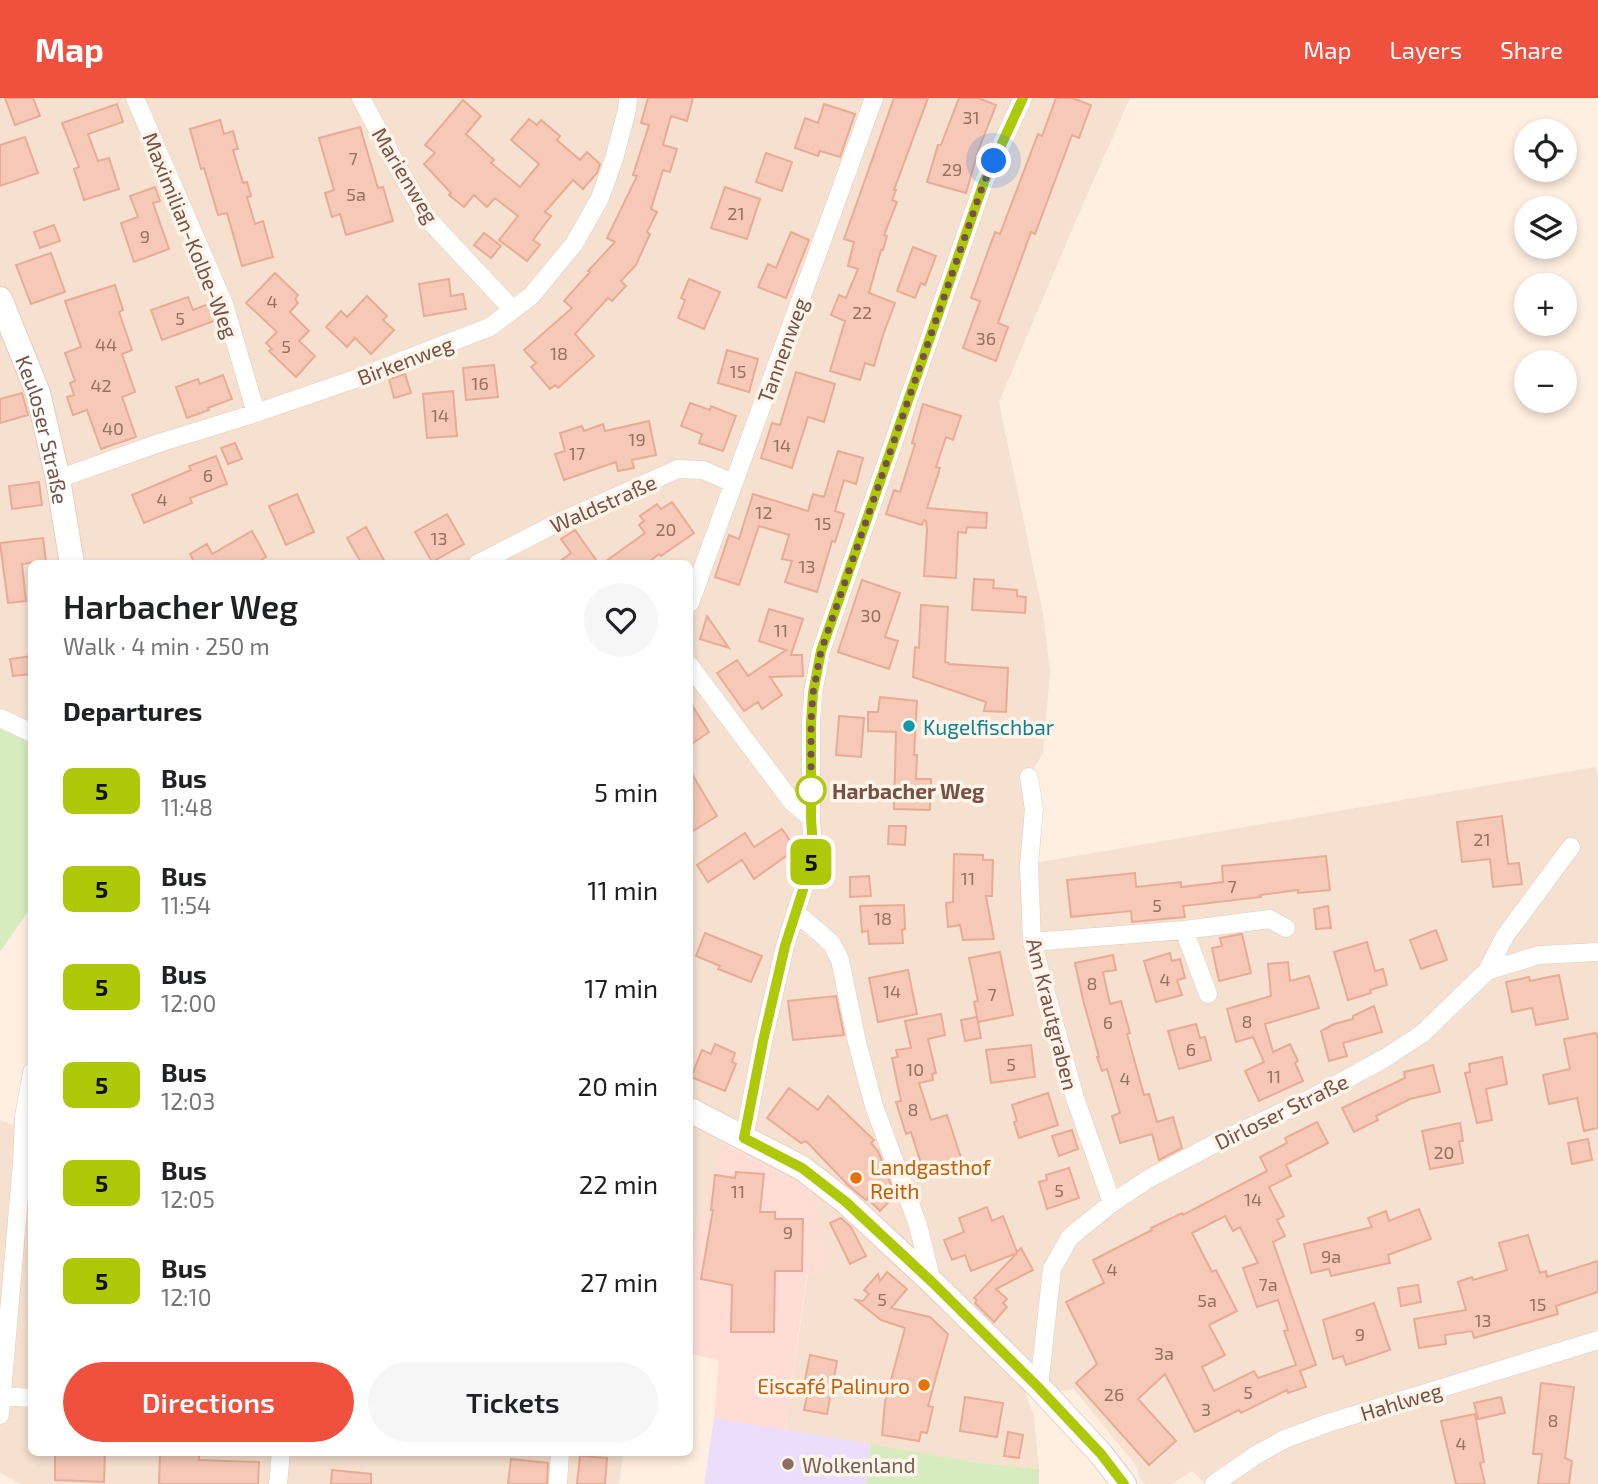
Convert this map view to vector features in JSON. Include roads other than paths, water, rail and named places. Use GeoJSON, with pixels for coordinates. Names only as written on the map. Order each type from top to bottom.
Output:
{"type":"FeatureCollection","features":[{"type":"Feature","properties":{"kind":"street","name":"Maximilian-Kolbe-Weg"},"geometry":{"type":"LineString","coordinates":[[135,98],[224,304],[256,413]]}},
{"type":"Feature","properties":{"kind":"street","name":"Marienweg"},"geometry":{"type":"LineString","coordinates":[[362,98],[427,218],[513,310]]}},
{"type":"Feature","properties":{"kind":"street","name":"Birkenweg"},"geometry":{"type":"LineString","coordinates":[[58,479],[355,379],[490,327],[531,296],[574,244],[600,198],[628,110],[628,98]]}},
{"type":"Feature","properties":{"kind":"street","name":"Tannenweg"},"geometry":{"type":"LineString","coordinates":[[693,595],[874,98]]}},
{"type":"Feature","properties":{"kind":"street"},"geometry":{"type":"LineString","coordinates":[[744,1138],[785,946],[811,865],[811,723],[813,693],[821,651],[984,182],[1023,98]]}},
{"type":"Feature","properties":{"kind":"street","name":"Keuloser Straße"},"geometry":{"type":"LineString","coordinates":[[0,299],[38,393],[58,479],[71,560]]}},
{"type":"Feature","properties":{"kind":"street","name":"Waldstraße"},"geometry":{"type":"LineString","coordinates":[[485,560],[556,523],[678,469],[703,470],[733,483]]}},
{"type":"Feature","properties":{"kind":"street"},"geometry":{"type":"LineString","coordinates":[[693,670],[792,802],[811,818]]}},
{"type":"Feature","properties":{"kind":"street"},"geometry":{"type":"LineString","coordinates":[[0,718],[28,731]]}},
{"type":"Feature","properties":{"kind":"street","name":"Am Krautgraben"},"geometry":{"type":"LineString","coordinates":[[1029,777],[1034,808],[1028,864],[1032,942],[1075,1098],[1112,1203]]}},
{"type":"Feature","properties":{"kind":"street","name":"Dirloser Straße"},"geometry":{"type":"LineString","coordinates":[[1038,1387],[1052,1269],[1070,1237],[1112,1203],[1148,1179],[1212,1145],[1310,1099],[1385,1058],[1423,1032],[1487,971],[1505,936],[1571,848]]}},
{"type":"Feature","properties":{"kind":"street"},"geometry":{"type":"LineString","coordinates":[[796,913],[832,944],[839,960],[874,1106],[918,1225],[932,1282]]}},
{"type":"Feature","properties":{"kind":"street"},"geometry":{"type":"LineString","coordinates":[[1032,942],[1184,930],[1270,919],[1286,928]]}},
{"type":"Feature","properties":{"kind":"street"},"geometry":{"type":"LineString","coordinates":[[1184,930],[1208,994]]}},
{"type":"Feature","properties":{"kind":"street"},"geometry":{"type":"LineString","coordinates":[[1487,971],[1539,955],[1598,953]]}},
{"type":"Feature","properties":{"kind":"street"},"geometry":{"type":"LineString","coordinates":[[0,1415],[27,1163],[24,1117],[28,1094]]}},
{"type":"Feature","properties":{"kind":"street"},"geometry":{"type":"LineString","coordinates":[[693,1112],[802,1168],[846,1202],[1038,1387],[1101,1454],[1124,1484]]}},
{"type":"Feature","properties":{"kind":"street","name":"Hahlweg"},"geometry":{"type":"LineString","coordinates":[[1214,1484],[1256,1455],[1296,1435],[1598,1340]]}},
{"type":"Feature","properties":{"kind":"street"},"geometry":{"type":"LineString","coordinates":[[1,1396],[28,1398]]}},
{"type":"Feature","properties":{"kind":"street"},"geometry":{"type":"LineString","coordinates":[[278,1484],[281,1456]]}},
{"type":"Feature","properties":{"kind":"street"},"geometry":{"type":"LineString","coordinates":[[558,1484],[561,1456]]}},
{"type":"Feature","properties":{"kind":"place","name":"Kugelfischbar"},"geometry":{"type":"Point","coordinates":[909,726]}},
{"type":"Feature","properties":{"kind":"place","name":"Harbacher Weg"},"geometry":{"type":"Point","coordinates":[811,790]}},
{"type":"Feature","properties":{"kind":"place","name":"Landgasthof Reith"},"geometry":{"type":"Point","coordinates":[856,1178]}},
{"type":"Feature","properties":{"kind":"place","name":"Eiscafé Palinuro"},"geometry":{"type":"Point","coordinates":[924,1385]}},
{"type":"Feature","properties":{"kind":"place","name":"Wolkenland"},"geometry":{"type":"Point","coordinates":[788,1464]}}]}
